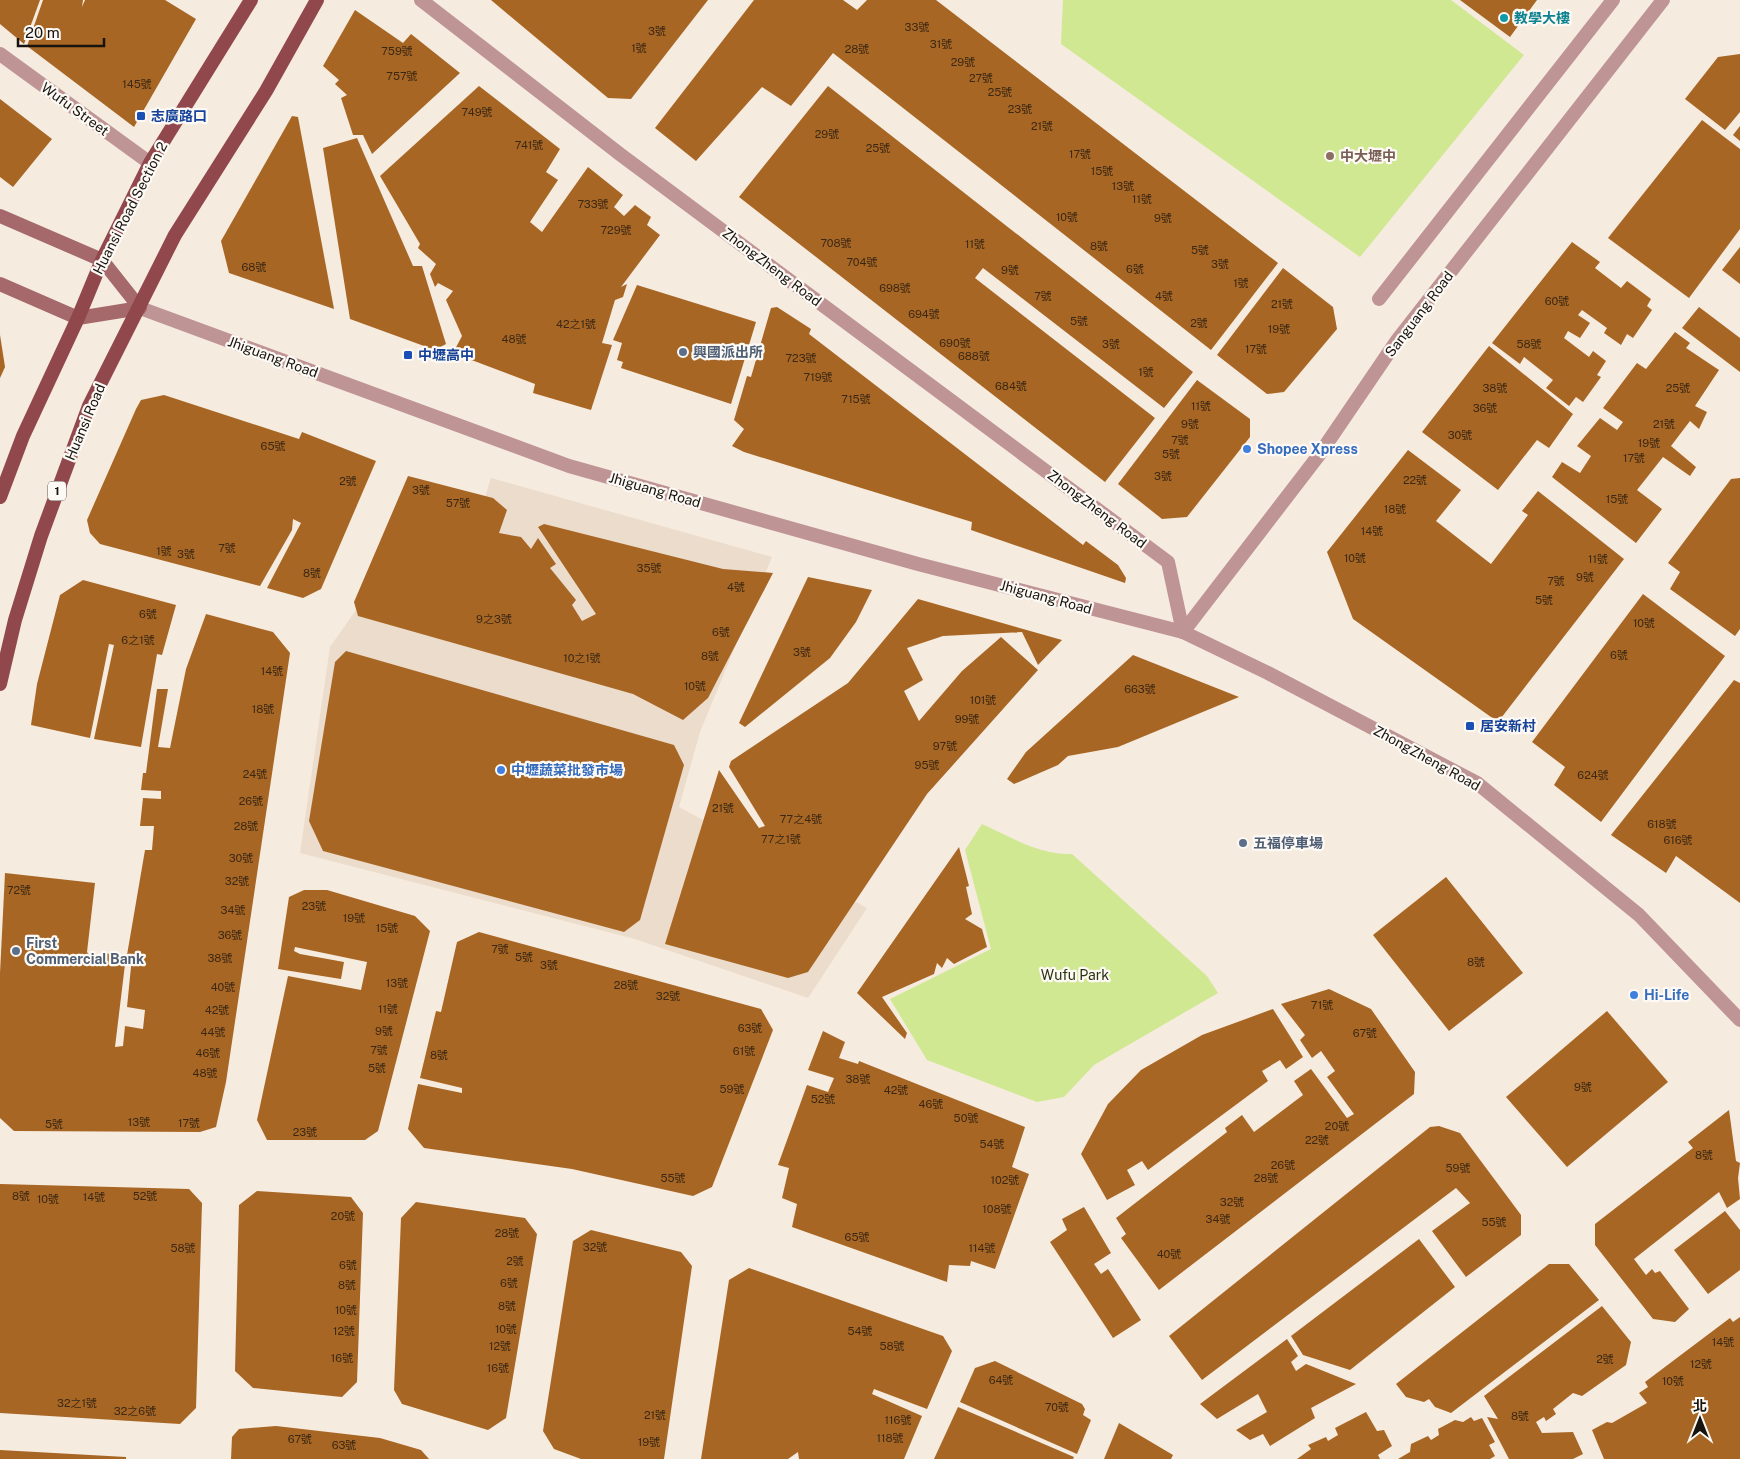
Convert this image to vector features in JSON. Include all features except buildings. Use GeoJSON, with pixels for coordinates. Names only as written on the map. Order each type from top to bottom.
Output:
{"type":"FeatureCollection","features":[{"type":"Feature","properties":{"kind":"main road","name":"Huansi Road Section 2"},"geometry":{"type":"LineString","coordinates":[[78,318],[102,260],[150,163],[251,0]]}},
{"type":"Feature","properties":{"kind":"main road","name":"1"},"geometry":{"type":"LineString","coordinates":[[140,308],[175,235],[266,91],[317,0]]}},
{"type":"Feature","properties":{"kind":"main road"},"geometry":{"type":"LineString","coordinates":[[0,216],[102,260],[140,308]]}},
{"type":"Feature","properties":{"kind":"main road"},"geometry":{"type":"LineString","coordinates":[[0,284],[78,318],[23,436],[0,496]]}},
{"type":"Feature","properties":{"kind":"main road","name":"Jhiguang Road"},"geometry":{"type":"LineString","coordinates":[[78,318],[140,308]]}},
{"type":"Feature","properties":{"kind":"main road","name":"Huansi Road"},"geometry":{"type":"LineString","coordinates":[[0,684],[14,620],[38,545],[86,415],[140,308]]}},
{"type":"Feature","properties":{"kind":"street","name":"ZhongZheng Road"},"geometry":{"type":"LineString","coordinates":[[421,0],[621,154],[1168,562],[1183,632],[1268,673],[1477,783],[1639,915],[1740,1020]]}},
{"type":"Feature","properties":{"kind":"street"},"geometry":{"type":"LineString","coordinates":[[1379,299],[1613,0]]}},
{"type":"Feature","properties":{"kind":"street","name":"Sanguang Road"},"geometry":{"type":"LineString","coordinates":[[1183,632],[1319,454],[1398,339],[1663,0]]}},
{"type":"Feature","properties":{"kind":"street","name":"Wufu Street"},"geometry":{"type":"LineString","coordinates":[[0,54],[150,163]]}},
{"type":"Feature","properties":{"kind":"street","name":"Jhiguang Road"},"geometry":{"type":"LineString","coordinates":[[140,308],[569,466],[918,564],[1183,632]]}},
{"type":"Feature","properties":{"kind":"shaded area","name":"中壢蔬菜批發市場"},"geometry":{"type":"Polygon","coordinates":[[[491,478],[772,557],[700,732],[679,807],[867,908],[808,998],[635,939],[300,853],[330,647],[356,610],[443,626],[491,478]]]}},
{"type":"Feature","properties":{"kind":"green space","name":"中大壢中"},"geometry":{"type":"Polygon","coordinates":[[[1063,0],[1451,0],[1524,55],[1360,257],[1061,44],[1063,0]]]}},
{"type":"Feature","properties":{"kind":"green space","name":"Wufu Park"},"geometry":{"type":"Polygon","coordinates":[[[982,824],[1048,852],[1072,854],[1207,976],[1218,993],[1094,1065],[1064,1097],[1037,1102],[927,1060],[890,999],[991,949],[965,850],[982,824]]]}},
{"type":"Feature","properties":{"kind":"place","name":"教學大樓"},"geometry":{"type":"Point","coordinates":[1504,18]}},
{"type":"Feature","properties":{"kind":"place","name":"志廣路口"},"geometry":{"type":"Point","coordinates":[141,116]}},
{"type":"Feature","properties":{"kind":"place","name":"中大壢中"},"geometry":{"type":"Point","coordinates":[1330,156]}},
{"type":"Feature","properties":{"kind":"place","name":"興國派出所"},"geometry":{"type":"Point","coordinates":[683,352]}},
{"type":"Feature","properties":{"kind":"place","name":"中壢高中"},"geometry":{"type":"Point","coordinates":[408,355]}},
{"type":"Feature","properties":{"kind":"place","name":"Shopee Xpress"},"geometry":{"type":"Point","coordinates":[1247,449]}},
{"type":"Feature","properties":{"kind":"place","name":"居安新村"},"geometry":{"type":"Point","coordinates":[1470,726]}},
{"type":"Feature","properties":{"kind":"place","name":"中壢蔬菜批發市場"},"geometry":{"type":"Point","coordinates":[501,770]}},
{"type":"Feature","properties":{"kind":"place","name":"五福停車場"},"geometry":{"type":"Point","coordinates":[1243,843]}},
{"type":"Feature","properties":{"kind":"place","name":"First Commercial Bank"},"geometry":{"type":"Point","coordinates":[16,951]}},
{"type":"Feature","properties":{"kind":"place","name":"Hi-Life"},"geometry":{"type":"Point","coordinates":[1634,995]}}]}
